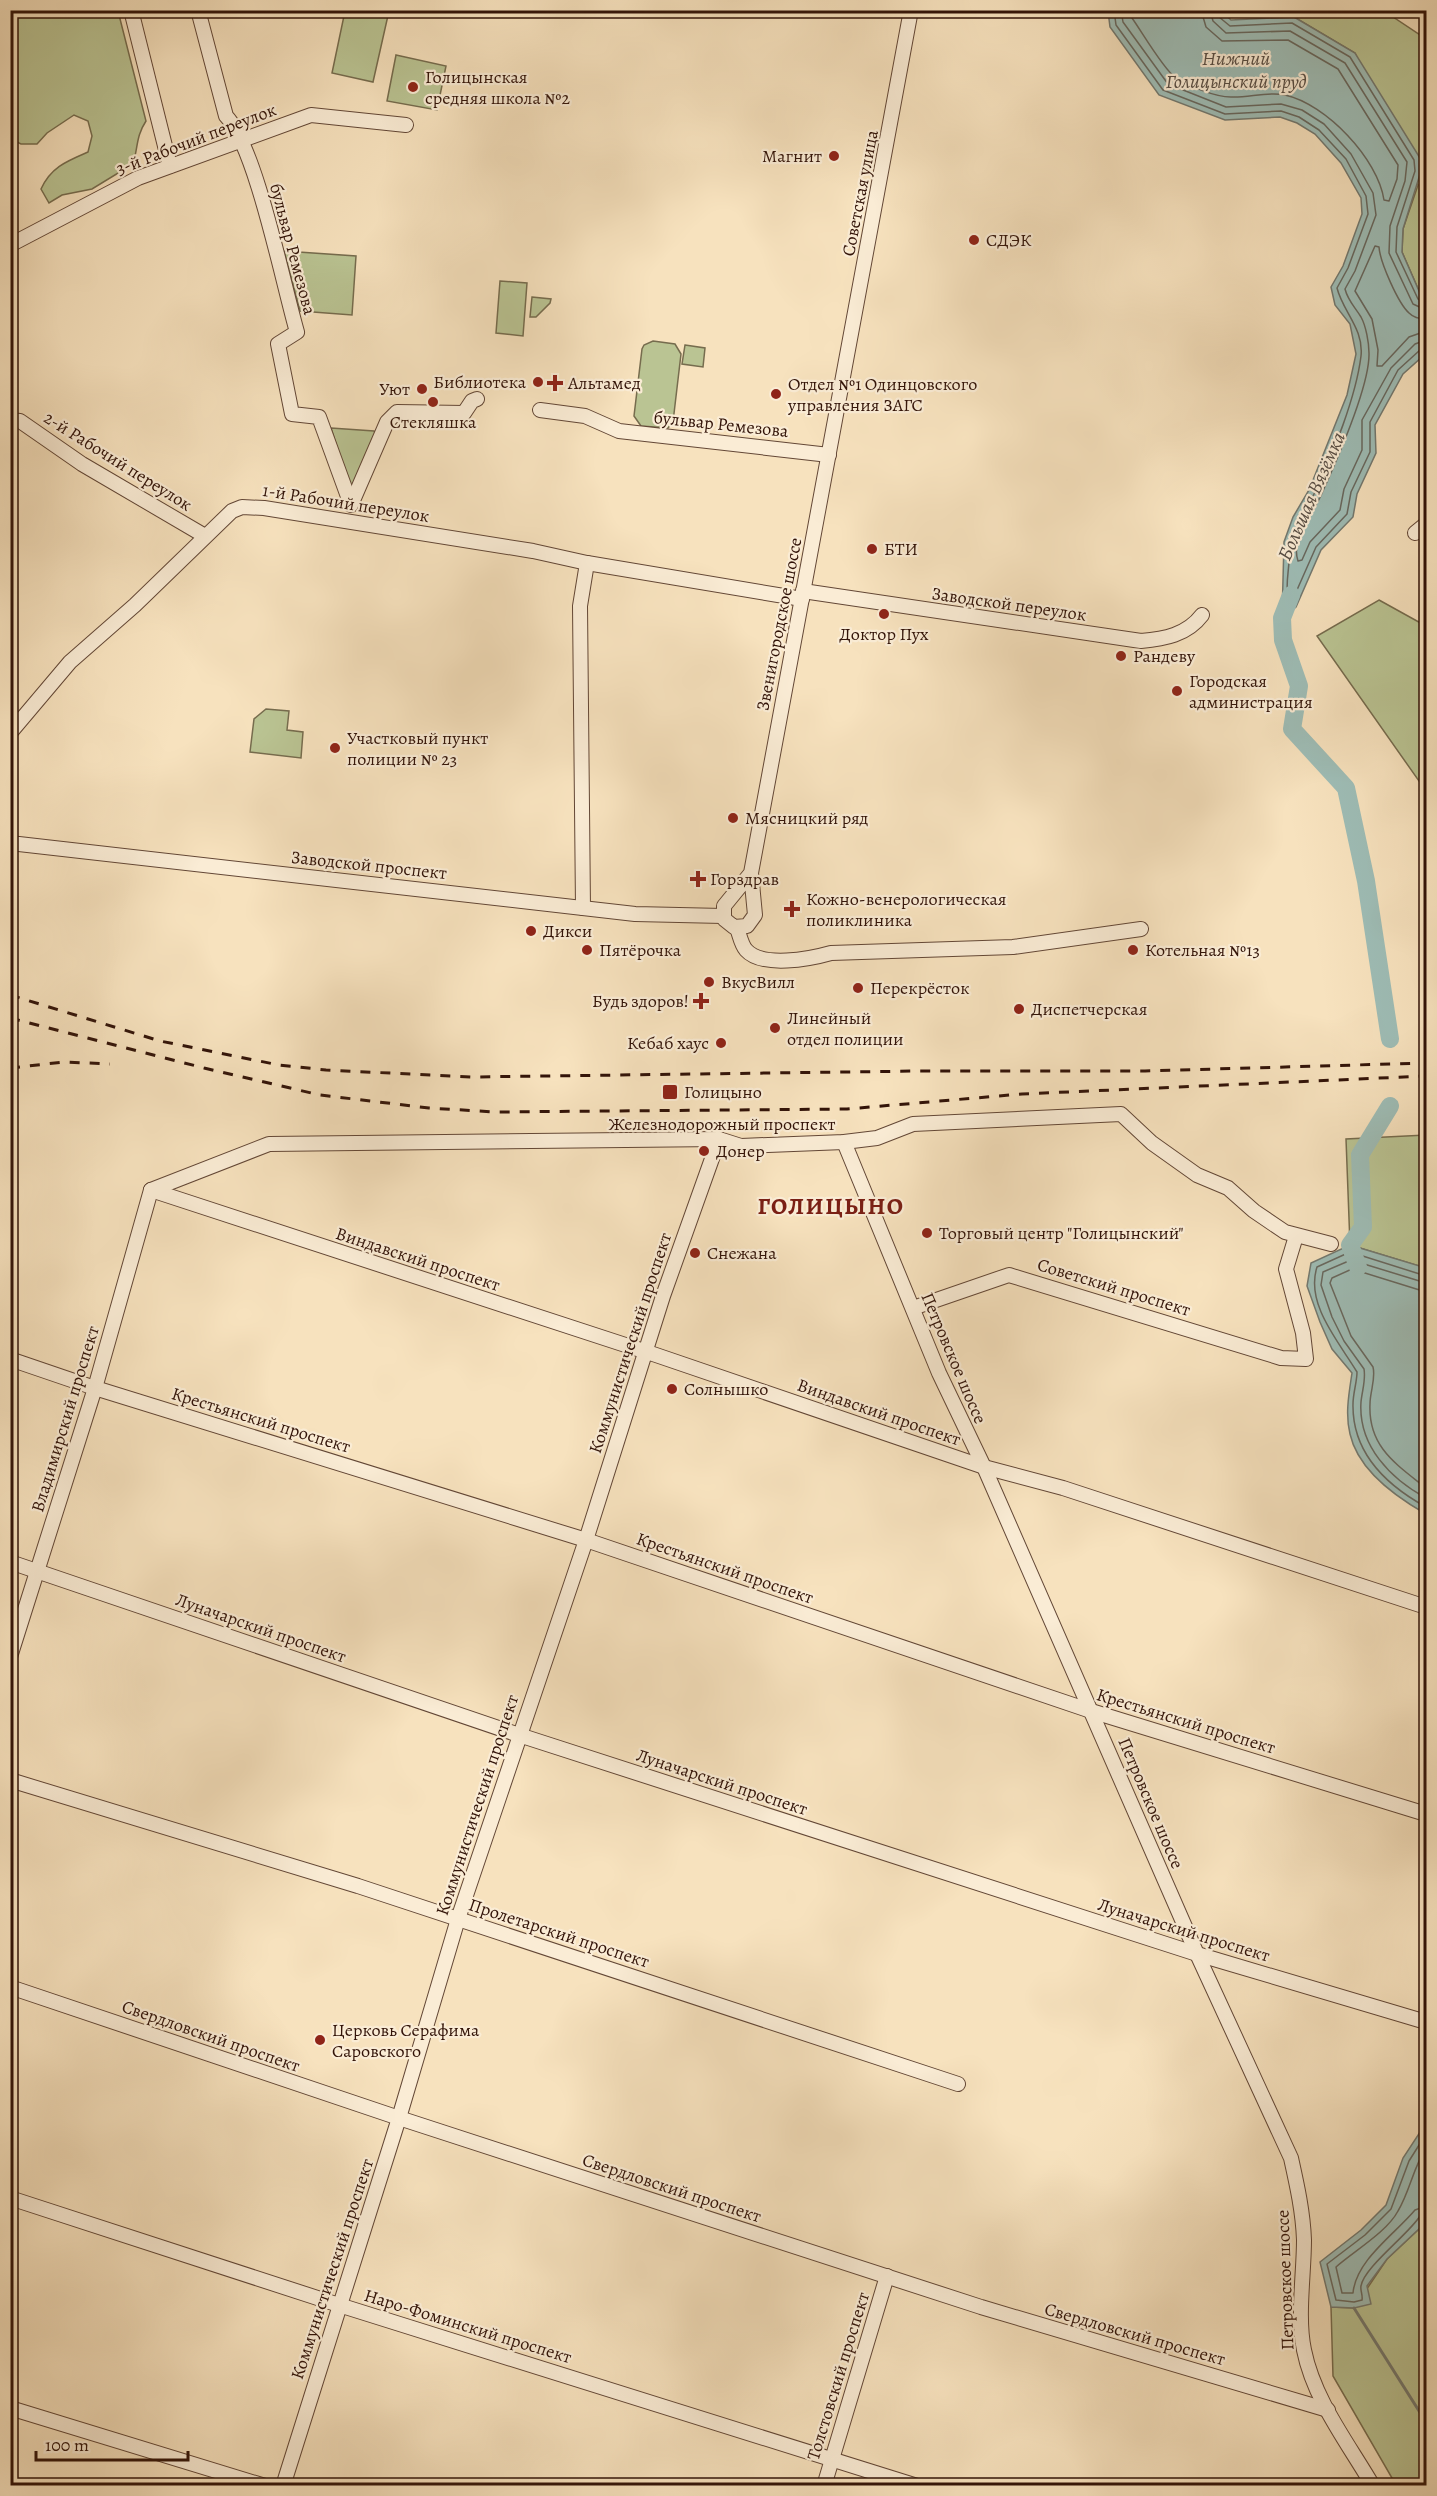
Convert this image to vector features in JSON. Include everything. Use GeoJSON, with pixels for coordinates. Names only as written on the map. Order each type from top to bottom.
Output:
{"type":"FeatureCollection","features":[{"type":"Feature","properties":{"kind":"street"},"geometry":{"type":"LineString","coordinates":[[131,10],[170,166]]}},
{"type":"Feature","properties":{"kind":"street","name":"бульвар Ремезова"},"geometry":{"type":"LineString","coordinates":[[198,10],[226,116],[237,127],[242,139],[297,332],[278,344],[292,414],[320,417],[350,502],[354,522]]}},
{"type":"Feature","properties":{"kind":"street","name":"Советская улица"},"geometry":{"type":"LineString","coordinates":[[842,383],[911,10]]}},
{"type":"Feature","properties":{"kind":"street","name":"3-й Рабочий переулок"},"geometry":{"type":"LineString","coordinates":[[10,245],[138,178],[311,115],[406,125]]}},
{"type":"Feature","properties":{"kind":"street","name":"Звенигородское шоссе"},"geometry":{"type":"LineString","coordinates":[[751,873],[842,383]]}},
{"type":"Feature","properties":{"kind":"street"},"geometry":{"type":"LineString","coordinates":[[350,502],[387,422],[397,412],[464,413],[472,401],[477,399]]}},
{"type":"Feature","properties":{"kind":"street","name":"бульвар Ремезова"},"geometry":{"type":"LineString","coordinates":[[540,410],[585,416],[619,431],[829,455]]}},
{"type":"Feature","properties":{"kind":"street","name":"2-й Рабочий переулок"},"geometry":{"type":"LineString","coordinates":[[10,420],[20,421],[82,464],[205,536]]}},
{"type":"Feature","properties":{"kind":"street","name":"1-й Рабочий переулок"},"geometry":{"type":"LineString","coordinates":[[10,733],[70,662],[135,605],[232,511],[242,507],[264,508],[354,522],[533,551],[587,563],[803,595]]}},
{"type":"Feature","properties":{"kind":"street"},"geometry":{"type":"LineString","coordinates":[[1415,533],[1426,524]]}},
{"type":"Feature","properties":{"kind":"street"},"geometry":{"type":"LineString","coordinates":[[583,908],[580,606],[587,563]]}},
{"type":"Feature","properties":{"kind":"street","name":"Заводской переулок"},"geometry":{"type":"LineString","coordinates":[[803,595],[1141,641],[1172,636],[1189,628],[1202,615]]}},
{"type":"Feature","properties":{"kind":"street","name":"Заводской проспект"},"geometry":{"type":"LineString","coordinates":[[10,843],[658,916],[723,916]]}},
{"type":"Feature","properties":{"kind":"street"},"geometry":{"type":"LineString","coordinates":[[751,873],[754,905],[752,921],[737,928],[728,924],[723,916],[725,903],[751,873]]}},
{"type":"Feature","properties":{"kind":"street"},"geometry":{"type":"LineString","coordinates":[[732,897],[745,896],[754,905]]}},
{"type":"Feature","properties":{"kind":"street"},"geometry":{"type":"LineString","coordinates":[[737,928],[742,945],[752,956],[765,959],[803,960],[831,954],[1013,947],[1141,929]]}},
{"type":"Feature","properties":{"kind":"street","name":"Железнодорожный проспект"},"geometry":{"type":"LineString","coordinates":[[151,1190],[268,1144],[719,1139],[741,1146],[844,1142],[877,1138],[913,1124],[1121,1114],[1152,1143],[1197,1175],[1228,1188],[1254,1211],[1296,1236],[1331,1244]]}},
{"type":"Feature","properties":{"kind":"street","name":"Коммунистический проспект"},"geometry":{"type":"LineString","coordinates":[[283,2486],[399,2118],[458,1919],[586,1539],[644,1352],[719,1139]]}},
{"type":"Feature","properties":{"kind":"street","name":"Петровское шоссе"},"geometry":{"type":"LineString","coordinates":[[844,1142],[939,1373],[984,1467],[1197,1954],[1291,2158],[1299,2194],[1304,2238],[1304,2351],[1316,2386],[1328,2410],[1373,2486]]}},
{"type":"Feature","properties":{"kind":"street","name":"Виндавский проспект"},"geometry":{"type":"LineString","coordinates":[[151,1190],[644,1352],[984,1467],[1063,1488],[1426,1607]]}},
{"type":"Feature","properties":{"kind":"street","name":"Владимирский проспект"},"geometry":{"type":"LineString","coordinates":[[10,1657],[95,1388],[151,1190]]}},
{"type":"Feature","properties":{"kind":"street","name":"Советский проспект"},"geometry":{"type":"LineString","coordinates":[[913,1308],[1009,1275],[1281,1358],[1306,1359],[1303,1334],[1286,1269],[1296,1236]]}},
{"type":"Feature","properties":{"kind":"street","name":"Крестьянский проспект"},"geometry":{"type":"LineString","coordinates":[[10,1359],[95,1388],[586,1539],[1091,1711],[1426,1814]]}},
{"type":"Feature","properties":{"kind":"street","name":"Луначарский проспект"},"geometry":{"type":"LineString","coordinates":[[10,1562],[519,1735],[1197,1954],[1426,2022]]}},
{"type":"Feature","properties":{"kind":"street","name":"Пролетарский проспект"},"geometry":{"type":"LineString","coordinates":[[10,1779],[458,1919],[958,2084]]}},
{"type":"Feature","properties":{"kind":"street","name":"Свердловский проспект"},"geometry":{"type":"LineString","coordinates":[[10,1987],[399,2118],[981,2307],[1328,2410]]}},
{"type":"Feature","properties":{"kind":"street","name":"Наро-Фоминский проспект"},"geometry":{"type":"LineString","coordinates":[[10,2198],[339,2305],[917,2486]]}},
{"type":"Feature","properties":{"kind":"street","name":"Толстовский проспект"},"geometry":{"type":"LineString","coordinates":[[824,2486],[887,2276]]}},
{"type":"Feature","properties":{"kind":"street"},"geometry":{"type":"LineString","coordinates":[[10,2408],[265,2486]]}},
{"type":"Feature","properties":{"kind":"green space"},"geometry":{"type":"Polygon","coordinates":[[[11,10],[118,11],[146,121],[139,137],[133,164],[92,189],[62,195],[49,203],[41,189],[45,181],[60,166],[88,152],[92,136],[88,121],[74,115],[47,133],[37,144],[21,144],[11,139],[11,10]]]}},
{"type":"Feature","properties":{"kind":"green space"},"geometry":{"type":"Polygon","coordinates":[[[345,11],[389,11],[373,82],[332,73],[345,11]]]}},
{"type":"Feature","properties":{"kind":"green space"},"geometry":{"type":"Polygon","coordinates":[[[1298,11],[1384,11],[1426,39],[1426,307],[1402,252],[1403,229],[1418,185],[1355,53],[1294,17],[1298,11]]]}},
{"type":"Feature","properties":{"kind":"green space"},"geometry":{"type":"Polygon","coordinates":[[[396,55],[446,66],[437,110],[387,101],[396,55]]]}},
{"type":"Feature","properties":{"kind":"green space"},"geometry":{"type":"Polygon","coordinates":[[[284,251],[356,256],[352,315],[300,311],[284,251]]]}},
{"type":"Feature","properties":{"kind":"green space"},"geometry":{"type":"Polygon","coordinates":[[[500,281],[527,283],[523,336],[496,333],[500,281]]]}},
{"type":"Feature","properties":{"kind":"green space"},"geometry":{"type":"Polygon","coordinates":[[[532,297],[551,299],[536,317],[530,317],[532,297]]]}},
{"type":"Feature","properties":{"kind":"green space"},"geometry":{"type":"Polygon","coordinates":[[[653,341],[675,344],[681,354],[673,422],[668,428],[641,426],[634,416],[642,349],[644,345],[653,341]]]}},
{"type":"Feature","properties":{"kind":"green space"},"geometry":{"type":"Polygon","coordinates":[[[685,345],[705,348],[703,367],[682,364],[685,345]]]}},
{"type":"Feature","properties":{"kind":"green space"},"geometry":{"type":"Polygon","coordinates":[[[331,428],[374,431],[377,437],[353,488],[350,488],[331,428]]]}},
{"type":"Feature","properties":{"kind":"green space"},"geometry":{"type":"Polygon","coordinates":[[[1379,600],[1426,626],[1426,791],[1317,636],[1379,600]]]}},
{"type":"Feature","properties":{"kind":"green space"},"geometry":{"type":"Polygon","coordinates":[[[266,709],[289,711],[287,730],[303,732],[301,758],[250,752],[254,719],[266,709]]]}},
{"type":"Feature","properties":{"kind":"green space"},"geometry":{"type":"Polygon","coordinates":[[[1426,1135],[1426,1274],[1422,1267],[1350,1245],[1346,1139],[1426,1135]]]}},
{"type":"Feature","properties":{"kind":"green space"},"geometry":{"type":"Polygon","coordinates":[[[1426,2214],[1426,2485],[1396,2485],[1333,2376],[1331,2307],[1354,2308],[1387,2259],[1421,2227],[1426,2214]]]}},
{"type":"Feature","properties":{"kind":"water","name":"Нижний Голицынский пруд"},"geometry":{"type":"Polygon","coordinates":[[[1108,11],[1221,11],[1231,20],[1294,17],[1355,53],[1420,158],[1421,171],[1403,229],[1402,252],[1426,307],[1426,348],[1423,356],[1403,374],[1375,425],[1376,453],[1357,494],[1353,517],[1321,550],[1296,607],[1282,618],[1284,542],[1293,517],[1309,490],[1347,395],[1356,354],[1350,324],[1335,305],[1331,287],[1343,266],[1362,214],[1361,198],[1341,163],[1315,134],[1297,123],[1280,117],[1225,120],[1159,95],[1110,27],[1108,11]]]}},
{"type":"Feature","properties":{"kind":"water"},"geometry":{"type":"Polygon","coordinates":[[[1350,1245],[1423,1267],[1426,1274],[1426,1514],[1380,1481],[1370,1471],[1354,1447],[1348,1419],[1352,1373],[1332,1349],[1307,1286],[1311,1263],[1350,1245]]]}},
{"type":"Feature","properties":{"kind":"water"},"geometry":{"type":"Polygon","coordinates":[[[1426,2123],[1426,2214],[1421,2227],[1387,2259],[1367,2286],[1371,2304],[1354,2308],[1331,2307],[1320,2262],[1361,2230],[1386,2205],[1403,2158],[1426,2123]]]}},
{"type":"Feature","properties":{"kind":"waterway","name":"Большая Вязёмка"},"geometry":{"type":"LineString","coordinates":[[1291,595],[1282,618],[1283,640],[1299,686],[1292,729],[1346,788],[1366,881],[1390,1039]]}},
{"type":"Feature","properties":{"kind":"waterway","name":"Большая Вязёмка"},"geometry":{"type":"LineString","coordinates":[[1358,1267],[1350,1245],[1363,1227],[1360,1155],[1390,1106]]}},
{"type":"Feature","properties":{"kind":"waterway","name":"Большая Вязёмка"},"geometry":{"type":"LineString","coordinates":[[1354,2308],[1426,2422]]}},
{"type":"Feature","properties":{"kind":"railway"},"geometry":{"type":"LineString","coordinates":[[10,995],[160,1041],[279,1065],[326,1070],[471,1077],[919,1071],[1145,1071],[1426,1063]]}},
{"type":"Feature","properties":{"kind":"railway"},"geometry":{"type":"LineString","coordinates":[[10,1018],[320,1095],[429,1108],[495,1112],[847,1109],[1022,1094],[1426,1076]]}},
{"type":"Feature","properties":{"kind":"railway"},"geometry":{"type":"LineString","coordinates":[[10,1068],[64,1062],[110,1064]]}},
{"type":"Feature","properties":{"kind":"place","name":"Голицынская средняя школа №2"},"geometry":{"type":"Point","coordinates":[413,87]}},
{"type":"Feature","properties":{"kind":"place","name":"Магнит"},"geometry":{"type":"Point","coordinates":[834,156]}},
{"type":"Feature","properties":{"kind":"place","name":"СДЭК"},"geometry":{"type":"Point","coordinates":[974,240]}},
{"type":"Feature","properties":{"kind":"place","name":"Библиотека"},"geometry":{"type":"Point","coordinates":[538,382]}},
{"type":"Feature","properties":{"kind":"place","name":"Альтамед"},"geometry":{"type":"Point","coordinates":[555,383]}},
{"type":"Feature","properties":{"kind":"place","name":"Уют"},"geometry":{"type":"Point","coordinates":[422,389]}},
{"type":"Feature","properties":{"kind":"place","name":"Отдел №1 Одинцовского управления ЗАГС"},"geometry":{"type":"Point","coordinates":[776,394]}},
{"type":"Feature","properties":{"kind":"place","name":"Стекляшка"},"geometry":{"type":"Point","coordinates":[433,402]}},
{"type":"Feature","properties":{"kind":"place","name":"БТИ"},"geometry":{"type":"Point","coordinates":[872,549]}},
{"type":"Feature","properties":{"kind":"place","name":"Доктор Пух"},"geometry":{"type":"Point","coordinates":[884,614]}},
{"type":"Feature","properties":{"kind":"place","name":"Рандеву"},"geometry":{"type":"Point","coordinates":[1121,656]}},
{"type":"Feature","properties":{"kind":"place","name":"Городская администрация"},"geometry":{"type":"Point","coordinates":[1177,691]}},
{"type":"Feature","properties":{"kind":"place","name":"Участковый пункт полиции № 23"},"geometry":{"type":"Point","coordinates":[335,748]}},
{"type":"Feature","properties":{"kind":"place","name":"Мясницкий ряд"},"geometry":{"type":"Point","coordinates":[733,818]}},
{"type":"Feature","properties":{"kind":"place","name":"Горздрав"},"geometry":{"type":"Point","coordinates":[698,879]}},
{"type":"Feature","properties":{"kind":"place","name":"Кожно-венерологическая поликлиника"},"geometry":{"type":"Point","coordinates":[792,909]}},
{"type":"Feature","properties":{"kind":"place","name":"Дикси"},"geometry":{"type":"Point","coordinates":[531,931]}},
{"type":"Feature","properties":{"kind":"place","name":"Пятёрочка"},"geometry":{"type":"Point","coordinates":[587,950]}},
{"type":"Feature","properties":{"kind":"place","name":"Котельная №13"},"geometry":{"type":"Point","coordinates":[1133,950]}},
{"type":"Feature","properties":{"kind":"place","name":"ВкусВилл"},"geometry":{"type":"Point","coordinates":[709,982]}},
{"type":"Feature","properties":{"kind":"place","name":"Перекрёсток"},"geometry":{"type":"Point","coordinates":[858,988]}},
{"type":"Feature","properties":{"kind":"place","name":"Будь здоров!"},"geometry":{"type":"Point","coordinates":[701,1001]}},
{"type":"Feature","properties":{"kind":"place","name":"Диспетчерская"},"geometry":{"type":"Point","coordinates":[1019,1009]}},
{"type":"Feature","properties":{"kind":"place","name":"Линейный отдел полиции"},"geometry":{"type":"Point","coordinates":[775,1028]}},
{"type":"Feature","properties":{"kind":"place","name":"Кебаб хаус"},"geometry":{"type":"Point","coordinates":[721,1043]}},
{"type":"Feature","properties":{"kind":"place","name":"Голицыно"},"geometry":{"type":"Point","coordinates":[670,1092]}},
{"type":"Feature","properties":{"kind":"place","name":"Донер"},"geometry":{"type":"Point","coordinates":[704,1151]}},
{"type":"Feature","properties":{"kind":"place","name":"Торговый центр \"Голицынский\""},"geometry":{"type":"Point","coordinates":[927,1233]}},
{"type":"Feature","properties":{"kind":"place","name":"Снежана"},"geometry":{"type":"Point","coordinates":[695,1253]}},
{"type":"Feature","properties":{"kind":"place","name":"Солнышко"},"geometry":{"type":"Point","coordinates":[672,1389]}},
{"type":"Feature","properties":{"kind":"place","name":"Церковь Серафима Саровского"},"geometry":{"type":"Point","coordinates":[320,2040]}},
{"type":"Feature","properties":{"kind":"district","name":"ГОЛИЦЫНО"},"geometry":{"type":"Point","coordinates":[831,1206]}}]}
